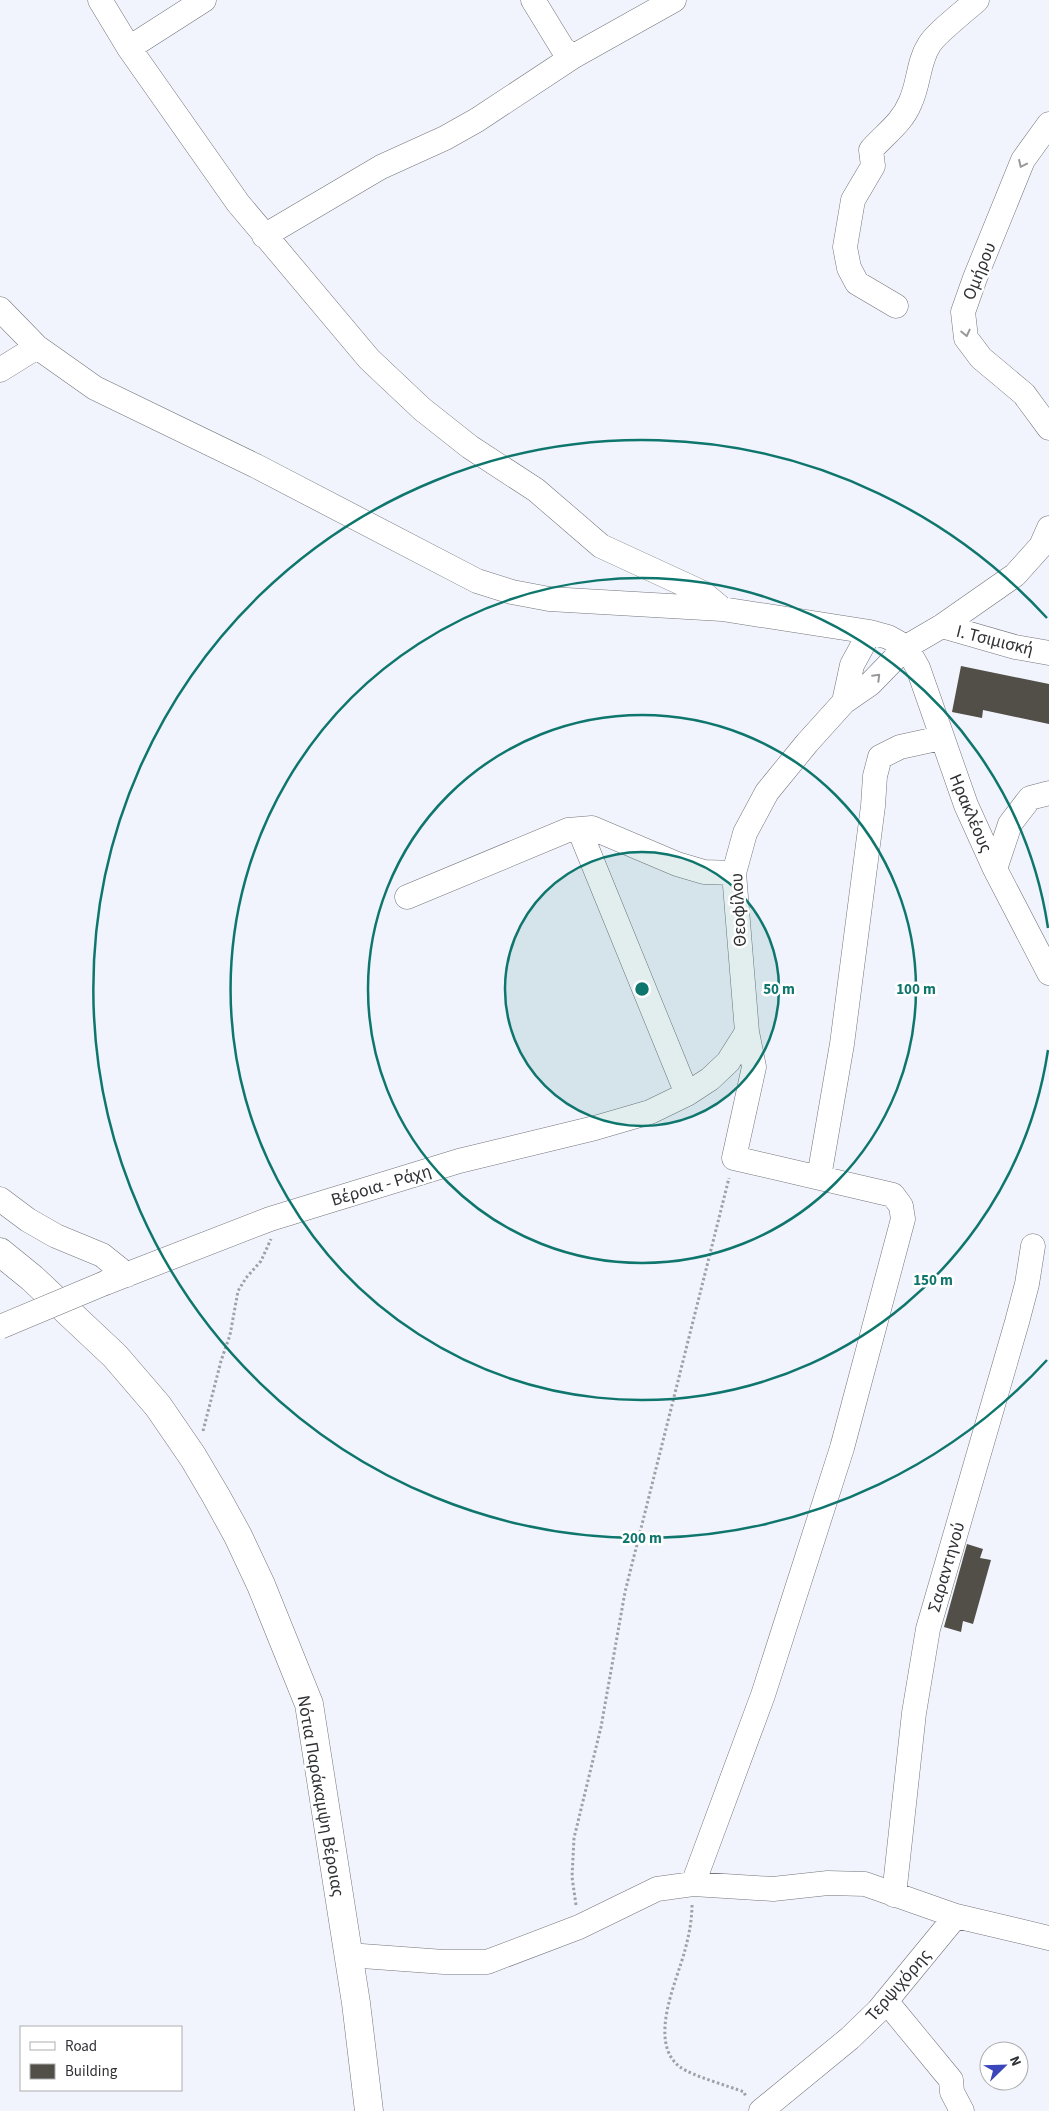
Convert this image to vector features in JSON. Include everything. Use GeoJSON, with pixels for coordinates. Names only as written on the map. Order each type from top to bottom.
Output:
{"type":"FeatureCollection","features":[{"type":"Feature","properties":{"kind":"main road","name":"Νότια Παράκαμψη Βέροιας"},"geometry":{"type":"LineString","coordinates":[[0,1252],[32,1278],[114,1356],[158,1406],[193,1457],[233,1528],[284,1640],[309,1704],[356,2003],[369,2111]]}},
{"type":"Feature","properties":{"kind":"street"},"geometry":{"type":"LineString","coordinates":[[100,0],[129,48],[238,204],[369,359],[422,410],[470,447],[536,490],[601,546],[704,592],[722,609]]}},
{"type":"Feature","properties":{"kind":"street"},"geometry":{"type":"LineString","coordinates":[[129,48],[204,0]]}},
{"type":"Feature","properties":{"kind":"street"},"geometry":{"type":"LineString","coordinates":[[534,0],[564,49],[574,56]]}},
{"type":"Feature","properties":{"kind":"street"},"geometry":{"type":"LineString","coordinates":[[264,236],[381,167],[445,138],[477,120],[574,56],[674,0]]}},
{"type":"Feature","properties":{"kind":"street"},"geometry":{"type":"LineString","coordinates":[[896,306],[857,283],[849,268],[845,247],[854,200],[873,166],[871,150],[897,124],[910,105],[929,43],[977,0]]}},
{"type":"Feature","properties":{"kind":"street","name":"Ομήρου"},"geometry":{"type":"LineString","coordinates":[[1049,124],[1023,160],[963,312],[966,338],[980,358],[1024,394],[1049,428]]}},
{"type":"Feature","properties":{"kind":"street"},"geometry":{"type":"LineString","coordinates":[[0,309],[36,347],[65,369],[95,388],[256,466],[477,581],[512,592],[549,599],[722,609],[870,632],[888,637],[906,647]]}},
{"type":"Feature","properties":{"kind":"street"},"geometry":{"type":"LineString","coordinates":[[0,370],[36,347]]}},
{"type":"Feature","properties":{"kind":"street","name":"Θεοφίλου"},"geometry":{"type":"LineString","coordinates":[[734,1158],[754,1067],[747,1032],[734,872],[744,833],[767,792],[806,744],[844,702],[870,684],[906,647],[942,626],[1015,575],[1041,546],[1049,528]]}},
{"type":"Feature","properties":{"kind":"street","name":"Ι. Τσιμισκή"},"geometry":{"type":"LineString","coordinates":[[942,626],[1016,647],[1049,653]]}},
{"type":"Feature","properties":{"kind":"street","name":"Θεοφίλου"},"geometry":{"type":"LineString","coordinates":[[844,702],[852,665],[870,632]]}},
{"type":"Feature","properties":{"kind":"street","name":"Ηρακλέους"},"geometry":{"type":"LineString","coordinates":[[906,647],[918,668],[941,738],[966,804],[996,869],[1049,973]]}},
{"type":"Feature","properties":{"kind":"street"},"geometry":{"type":"LineString","coordinates":[[819,1177],[842,1044],[872,815],[874,776],[880,757],[900,747],[941,738]]}},
{"type":"Feature","properties":{"kind":"street"},"geometry":{"type":"LineString","coordinates":[[996,869],[1010,824],[1030,798],[1049,793]]}},
{"type":"Feature","properties":{"kind":"street"},"geometry":{"type":"LineString","coordinates":[[407,896],[568,830],[592,828],[678,864],[704,872],[734,872]]}},
{"type":"Feature","properties":{"kind":"street"},"geometry":{"type":"LineString","coordinates":[[579,829],[687,1094]]}},
{"type":"Feature","properties":{"kind":"street","name":"Βέροια - Ράχη"},"geometry":{"type":"LineString","coordinates":[[0,1327],[270,1219],[459,1161],[650,1112],[687,1094],[710,1079],[728,1062],[747,1032]]}},
{"type":"Feature","properties":{"kind":"street"},"geometry":{"type":"LineString","coordinates":[[693,1884],[763,1695],[839,1458],[903,1219],[901,1206],[893,1195],[734,1158]]}},
{"type":"Feature","properties":{"kind":"street"},"geometry":{"type":"LineString","coordinates":[[0,1199],[28,1220],[56,1236],[102,1255],[116,1279]]}},
{"type":"Feature","properties":{"kind":"street","name":"Σαραντηνού"},"geometry":{"type":"LineString","coordinates":[[894,1894],[914,1713],[928,1629],[1016,1322],[1033,1246]]}},
{"type":"Feature","properties":{"kind":"street"},"geometry":{"type":"LineString","coordinates":[[348,1955],[444,1962],[487,1962],[579,1927],[657,1889],[693,1884],[773,1889],[828,1883],[866,1884],[956,1916],[1049,1938]]}},
{"type":"Feature","properties":{"kind":"street","name":"Τερψιχόρης"},"geometry":{"type":"LineString","coordinates":[[755,2108],[850,2038],[886,2001],[956,1916]]}},
{"type":"Feature","properties":{"kind":"street"},"geometry":{"type":"LineString","coordinates":[[886,2001],[951,2080],[952,2092],[962,2111]]}},
{"type":"Feature","properties":{"kind":"path"},"geometry":{"type":"LineString","coordinates":[[579,1927],[572,1877],[574,1838],[602,1726],[625,1592],[734,1158]]}},
{"type":"Feature","properties":{"kind":"path"},"geometry":{"type":"LineString","coordinates":[[193,1457],[204,1427],[220,1361],[230,1335],[238,1291],[269,1246],[272,1234],[270,1219]]}},
{"type":"Feature","properties":{"kind":"path"},"geometry":{"type":"LineString","coordinates":[[693,1884],[692,1914],[685,1950],[668,2002],[665,2045],[672,2060],[682,2069],[744,2092],[755,2108]]}},
{"type":"Feature","properties":{"kind":"building"},"geometry":{"type":"Polygon","coordinates":[[[961,666],[1049,684],[1049,724],[983,710],[982,718],[952,712],[961,666]]]}},
{"type":"Feature","properties":{"kind":"building"},"geometry":{"type":"Polygon","coordinates":[[[967,1544],[983,1549],[980,1558],[991,1560],[973,1624],[963,1621],[961,1632],[944,1627],[967,1544]]]}}]}
